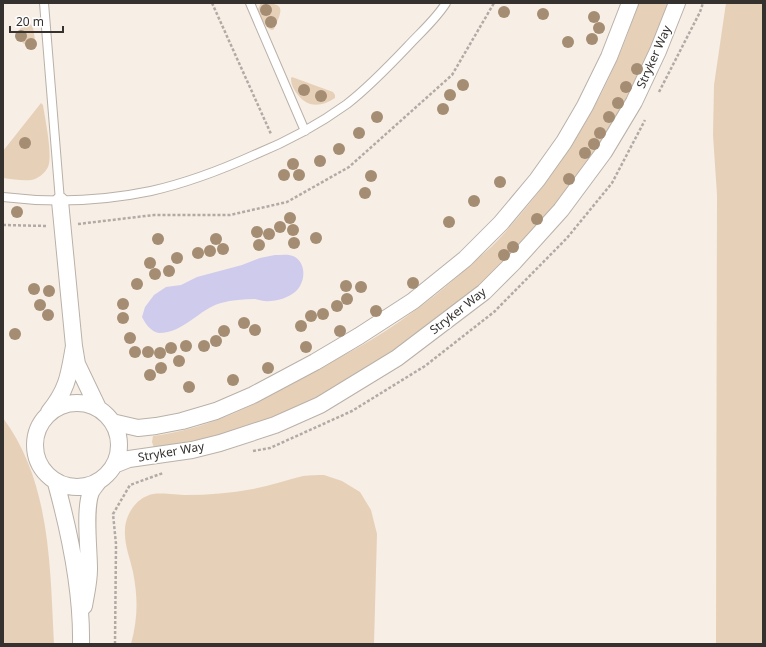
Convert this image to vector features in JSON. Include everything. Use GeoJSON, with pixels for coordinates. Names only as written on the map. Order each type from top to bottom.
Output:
{"type":"FeatureCollection","features":[{"type":"Feature","properties":{"kind":"street"},"geometry":{"type":"LineString","coordinates":[[112,422],[138,428],[169,424],[216,411],[253,395],[315,362],[359,336],[413,301],[465,259],[501,223],[532,186],[564,142],[585,106],[609,57],[630,3]]}},
{"type":"Feature","properties":{"kind":"street","name":"Stryker Way"},"geometry":{"type":"LineString","coordinates":[[114,465],[129,459],[192,450],[220,443],[275,425],[320,405],[398,358],[484,292],[514,262],[561,210],[604,152],[634,102],[658,51],[677,3]]}},
{"type":"Feature","properties":{"kind":"street"},"geometry":{"type":"LineString","coordinates":[[60,201],[77,364],[98,408]]}},
{"type":"Feature","properties":{"kind":"street"},"geometry":{"type":"LineString","coordinates":[[74,346],[69,378],[65,389],[60,399],[40,424],[35,437],[35,450],[38,463],[46,474],[56,483],[70,487],[84,487],[98,482]]}},
{"type":"Feature","properties":{"kind":"street"},"geometry":{"type":"LineString","coordinates":[[48,414],[59,406],[72,403],[85,404],[98,408]]}},
{"type":"Feature","properties":{"kind":"street","name":"Stryker Way"},"geometry":{"type":"LineString","coordinates":[[81,617],[88,583],[89,501],[91,492],[114,465],[118,454],[119,442],[112,422],[106,414],[98,408]]}},
{"type":"Feature","properties":{"kind":"street","name":"Stryker Way"},"geometry":{"type":"LineString","coordinates":[[56,483],[74,563],[81,617],[81,644]]}},
{"type":"Feature","properties":{"kind":"lane"},"geometry":{"type":"LineString","coordinates":[[44,3],[60,201]]}},
{"type":"Feature","properties":{"kind":"lane"},"geometry":{"type":"LineString","coordinates":[[250,3],[305,130]]}},
{"type":"Feature","properties":{"kind":"lane"},"geometry":{"type":"LineString","coordinates":[[3,197],[60,201],[111,197],[151,191],[228,166],[276,145],[305,130],[347,104],[381,75],[446,3]]}},
{"type":"Feature","properties":{"kind":"path"},"geometry":{"type":"LineString","coordinates":[[212,3],[276,145]]}},
{"type":"Feature","properties":{"kind":"path"},"geometry":{"type":"LineString","coordinates":[[3,225],[62,226],[154,214],[230,214],[287,202],[348,167],[452,75],[494,3]]}},
{"type":"Feature","properties":{"kind":"shaded area"},"geometry":{"type":"Polygon","coordinates":[[[261,3],[275,4],[279,6],[279,17],[274,29],[272,30],[265,25],[262,19],[258,9],[261,3]]]}},
{"type":"Feature","properties":{"kind":"shaded area"},"geometry":{"type":"Polygon","coordinates":[[[638,3],[670,3],[635,82],[610,127],[587,163],[561,199],[538,226],[476,289],[416,337],[324,394],[295,408],[236,430],[203,439],[154,448],[152,442],[153,436],[189,429],[235,413],[371,340],[427,301],[491,247],[543,187],[582,129],[599,99],[614,67],[638,3]]]}},
{"type":"Feature","properties":{"kind":"shaded area"},"geometry":{"type":"Polygon","coordinates":[[[726,3],[763,3],[763,644],[716,644],[717,195],[713,135],[714,85],[726,3]]]}},
{"type":"Feature","properties":{"kind":"shaded area"},"geometry":{"type":"Polygon","coordinates":[[[29,23],[33,27],[36,46],[33,50],[15,36],[23,25],[29,23]]]}},
{"type":"Feature","properties":{"kind":"shaded area"},"geometry":{"type":"Polygon","coordinates":[[[292,77],[333,92],[335,98],[325,103],[315,105],[306,102],[294,89],[291,81],[292,77]]]}},
{"type":"Feature","properties":{"kind":"shaded area"},"geometry":{"type":"Polygon","coordinates":[[[41,103],[43,105],[50,154],[48,167],[41,175],[31,180],[3,178],[3,151],[41,103]]]}},
{"type":"Feature","properties":{"kind":"shaded area"},"geometry":{"type":"Polygon","coordinates":[[[275,255],[293,256],[298,259],[303,268],[303,278],[299,288],[287,297],[273,301],[247,299],[221,303],[206,310],[184,325],[168,332],[159,333],[153,331],[142,317],[145,307],[154,295],[166,287],[181,285],[197,277],[275,255]]]}},
{"type":"Feature","properties":{"kind":"shaded area"},"geometry":{"type":"Polygon","coordinates":[[[3,418],[19,443],[31,470],[39,498],[49,556],[54,644],[3,644],[3,418]]]}},
{"type":"Feature","properties":{"kind":"shaded area"},"geometry":{"type":"Polygon","coordinates":[[[324,475],[342,481],[360,492],[371,510],[377,534],[374,644],[131,644],[136,617],[136,591],[125,540],[125,525],[131,510],[142,498],[155,494],[194,495],[228,493],[259,488],[303,476],[324,475]]]}}]}
